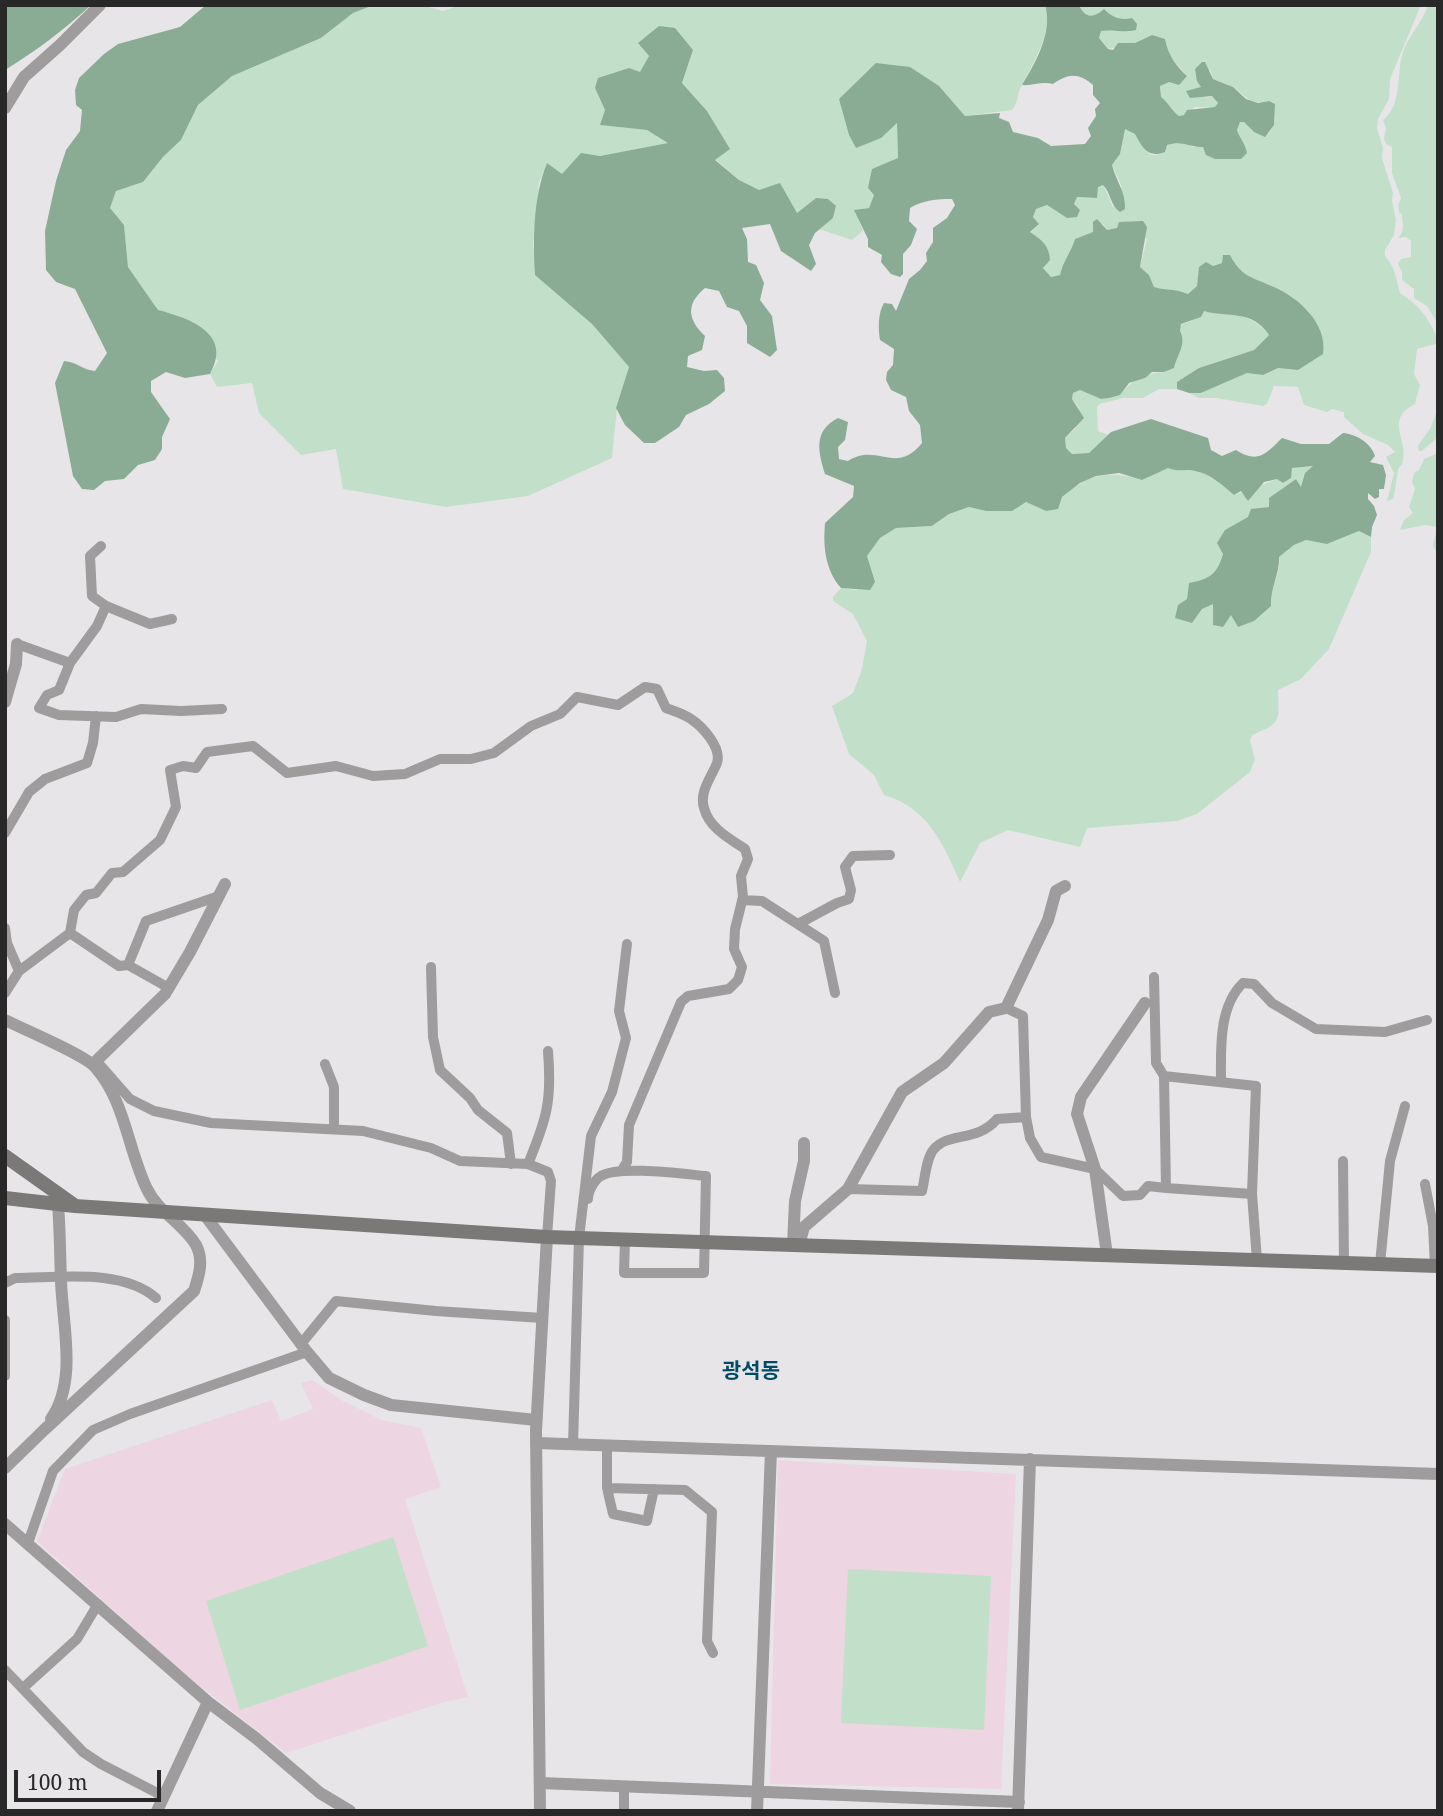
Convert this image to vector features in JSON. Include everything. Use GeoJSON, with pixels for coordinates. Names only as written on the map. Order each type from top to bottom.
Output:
{"type":"FeatureCollection","features":[{"type":"Feature","properties":{"kind":"main road"},"geometry":{"type":"LineString","coordinates":[[5,1156],[75,1206]]}},
{"type":"Feature","properties":{"kind":"main road"},"geometry":{"type":"LineString","coordinates":[[5,1198],[75,1206],[547,1237],[1436,1266]]}},
{"type":"Feature","properties":{"kind":"street"},"geometry":{"type":"LineString","coordinates":[[5,108],[24,77],[60,46],[100,5]]}},
{"type":"Feature","properties":{"kind":"street"},"geometry":{"type":"LineString","coordinates":[[101,546],[90,555],[92,596],[106,606],[150,624],[172,619]]}},
{"type":"Feature","properties":{"kind":"street"},"geometry":{"type":"LineString","coordinates":[[106,606],[97,626],[70,663],[59,690],[47,695],[39,708],[59,715],[116,717],[141,709],[222,709]]}},
{"type":"Feature","properties":{"kind":"street"},"geometry":{"type":"LineString","coordinates":[[5,702],[16,664],[17,644],[70,663]]}},
{"type":"Feature","properties":{"kind":"street"},"geometry":{"type":"LineString","coordinates":[[5,993],[19,971],[70,933],[75,910],[86,895],[96,893],[112,873],[123,872],[160,840],[176,807],[170,770],[183,766],[196,768],[207,752],[253,746],[287,773],[336,766],[373,776],[405,774],[440,760],[471,760],[494,753],[531,726],[560,714],[577,697],[618,705],[645,687],[657,689],[666,708],[690,718],[716,748],[718,760],[704,790],[704,809],[718,831],[745,849],[748,859],[741,876],[742,900],[735,929],[734,949],[742,967],[737,980],[729,989],[688,996],[681,1002],[629,1125],[626,1162],[622,1170]]}},
{"type":"Feature","properties":{"kind":"street"},"geometry":{"type":"LineString","coordinates":[[5,832],[29,792],[45,779],[87,763],[93,743],[96,716]]}},
{"type":"Feature","properties":{"kind":"street"},"geometry":{"type":"LineString","coordinates":[[798,924],[849,899],[850,890],[845,867],[853,856],[890,855]]}},
{"type":"Feature","properties":{"kind":"street"},"geometry":{"type":"LineString","coordinates":[[1006,1008],[1048,920],[1056,891],[1065,886]]}},
{"type":"Feature","properties":{"kind":"street"},"geometry":{"type":"LineString","coordinates":[[128,965],[146,921],[222,890]]}},
{"type":"Feature","properties":{"kind":"street"},"geometry":{"type":"LineString","coordinates":[[95,1062],[169,988],[222,890]]}},
{"type":"Feature","properties":{"kind":"street"},"geometry":{"type":"LineString","coordinates":[[742,900],[762,901],[824,941],[835,993]]}},
{"type":"Feature","properties":{"kind":"street"},"geometry":{"type":"LineString","coordinates":[[5,928],[7,943],[19,971]]}},
{"type":"Feature","properties":{"kind":"street"},"geometry":{"type":"LineString","coordinates":[[70,933],[119,966],[128,965],[169,988]]}},
{"type":"Feature","properties":{"kind":"street"},"geometry":{"type":"LineString","coordinates":[[573,1445],[582,1238],[591,1136],[612,1092],[626,1038],[619,1011],[626,944]]}},
{"type":"Feature","properties":{"kind":"street"},"geometry":{"type":"LineString","coordinates":[[432,967],[433,1037],[440,1070],[470,1098],[478,1110],[507,1133],[511,1164]]}},
{"type":"Feature","properties":{"kind":"street"},"geometry":{"type":"LineString","coordinates":[[1154,977],[1156,1063],[1164,1076],[1166,1188]]}},
{"type":"Feature","properties":{"kind":"street"},"geometry":{"type":"LineString","coordinates":[[1221,1082],[1221,1036],[1233,993],[1243,983],[1254,984],[1272,1003],[1316,1029],[1385,1032],[1427,1020]]}},
{"type":"Feature","properties":{"kind":"street"},"geometry":{"type":"LineString","coordinates":[[1107,1255],[1095,1169],[1077,1114],[1081,1097],[1145,1003]]}},
{"type":"Feature","properties":{"kind":"street"},"geometry":{"type":"LineString","coordinates":[[796,1245],[804,1227],[848,1189],[902,1092],[944,1063],[989,1012],[1006,1008],[1023,1016],[1026,1117],[1030,1138],[1041,1157],[1095,1169],[1123,1196],[1140,1195],[1148,1186],[1252,1194]]}},
{"type":"Feature","properties":{"kind":"street"},"geometry":{"type":"LineString","coordinates":[[5,1020],[95,1062],[130,1099],[154,1111],[211,1123],[363,1131],[432,1148],[460,1161],[528,1164],[548,1172],[551,1181],[536,1420],[540,1811]]}},
{"type":"Feature","properties":{"kind":"street"},"geometry":{"type":"LineString","coordinates":[[528,1164],[546,1120],[551,1086],[548,1051]]}},
{"type":"Feature","properties":{"kind":"street"},"geometry":{"type":"LineString","coordinates":[[5,1468],[194,1291],[201,1266],[197,1246],[177,1222],[162,1211],[147,1190],[110,1086],[95,1062]]}},
{"type":"Feature","properties":{"kind":"street"},"geometry":{"type":"LineString","coordinates":[[325,1064],[334,1087],[334,1129]]}},
{"type":"Feature","properties":{"kind":"street"},"geometry":{"type":"LineString","coordinates":[[1164,1076],[1256,1086],[1252,1194],[1257,1260]]}},
{"type":"Feature","properties":{"kind":"street"},"geometry":{"type":"LineString","coordinates":[[1380,1264],[1390,1161],[1405,1106]]}},
{"type":"Feature","properties":{"kind":"street"},"geometry":{"type":"LineString","coordinates":[[848,1189],[922,1191],[932,1150],[942,1142],[988,1129],[997,1119],[1026,1117]]}},
{"type":"Feature","properties":{"kind":"street"},"geometry":{"type":"LineString","coordinates":[[796,1245],[795,1201],[804,1161],[804,1143]]}},
{"type":"Feature","properties":{"kind":"street"},"geometry":{"type":"LineString","coordinates":[[1343,1161],[1344,1263]]}},
{"type":"Feature","properties":{"kind":"street"},"geometry":{"type":"LineString","coordinates":[[582,1238],[588,1192],[601,1176],[622,1170],[706,1176],[704,1273],[624,1273],[625,1240]]}},
{"type":"Feature","properties":{"kind":"street"},"geometry":{"type":"LineString","coordinates":[[1425,1184],[1433,1226],[1436,1266]]}},
{"type":"Feature","properties":{"kind":"street"},"geometry":{"type":"LineString","coordinates":[[43,1431],[57,1411],[66,1354],[58,1204]]}},
{"type":"Feature","properties":{"kind":"street"},"geometry":{"type":"LineString","coordinates":[[204,1214],[329,1378],[391,1405],[536,1420]]}},
{"type":"Feature","properties":{"kind":"street"},"geometry":{"type":"LineString","coordinates":[[5,1283],[15,1278],[112,1278],[144,1288],[156,1298]]}},
{"type":"Feature","properties":{"kind":"street"},"geometry":{"type":"LineString","coordinates":[[28,1543],[53,1471],[93,1430],[304,1348],[336,1301],[542,1318]]}},
{"type":"Feature","properties":{"kind":"street"},"geometry":{"type":"LineString","coordinates":[[5,1320],[5,1376]]}},
{"type":"Feature","properties":{"kind":"street"},"geometry":{"type":"LineString","coordinates":[[536,1444],[1438,1474]]}},
{"type":"Feature","properties":{"kind":"street"},"geometry":{"type":"LineString","coordinates":[[607,1446],[607,1488],[613,1514],[647,1521],[654,1489]]}},
{"type":"Feature","properties":{"kind":"street"},"geometry":{"type":"LineString","coordinates":[[757,1811],[771,1451]]}},
{"type":"Feature","properties":{"kind":"street"},"geometry":{"type":"LineString","coordinates":[[540,1783],[1018,1806],[1030,1460]]}},
{"type":"Feature","properties":{"kind":"street"},"geometry":{"type":"LineString","coordinates":[[607,1488],[685,1490],[712,1512],[707,1641],[713,1653]]}},
{"type":"Feature","properties":{"kind":"street"},"geometry":{"type":"LineString","coordinates":[[5,1524],[208,1702],[257,1739],[320,1793],[350,1811]]}},
{"type":"Feature","properties":{"kind":"street"},"geometry":{"type":"LineString","coordinates":[[23,1688],[77,1639],[98,1605]]}},
{"type":"Feature","properties":{"kind":"street"},"geometry":{"type":"LineString","coordinates":[[5,1670],[83,1752],[163,1796]]}},
{"type":"Feature","properties":{"kind":"street"},"geometry":{"type":"LineString","coordinates":[[157,1811],[208,1702]]}},
{"type":"Feature","properties":{"kind":"street"},"geometry":{"type":"LineString","coordinates":[[624,1786],[624,1811]]}},
{"type":"Feature","properties":{"kind":"shaded area"},"geometry":{"type":"Polygon","coordinates":[[[312,1380],[343,1401],[381,1420],[421,1428],[441,1487],[405,1499],[468,1697],[444,1702],[286,1753],[181,1671],[37,1541],[65,1469],[272,1400],[281,1421],[313,1409],[301,1383],[312,1380]]]}},
{"type":"Feature","properties":{"kind":"shaded area"},"geometry":{"type":"Polygon","coordinates":[[[778,1460],[1016,1474],[1001,1789],[770,1784],[778,1460]]]}},
{"type":"Feature","properties":{"kind":"green space"},"geometry":{"type":"Polygon","coordinates":[[[5,5],[91,5],[50,40],[5,70],[5,5]]]}},
{"type":"Feature","properties":{"kind":"green space"},"geometry":{"type":"Polygon","coordinates":[[[206,5],[374,5],[353,13],[321,38],[232,76],[198,105],[181,140],[143,182],[116,191],[110,208],[124,225],[128,267],[158,310],[195,323],[205,330],[216,348],[216,360],[210,374],[185,378],[166,372],[151,381],[151,392],[170,419],[162,437],[162,449],[155,460],[138,465],[124,479],[105,481],[94,490],[82,489],[73,476],[55,383],[64,361],[95,371],[107,353],[75,289],[56,282],[46,270],[45,231],[66,150],[80,131],[82,110],[76,105],[75,90],[79,78],[118,44],[180,27],[206,5]]]}},
{"type":"Feature","properties":{"kind":"green space"},"geometry":{"type":"Polygon","coordinates":[[[374,5],[421,5],[443,11],[460,5],[1045,5],[1047,16],[1041,47],[1012,110],[965,116],[939,86],[897,122],[898,158],[874,195],[869,208],[855,210],[863,231],[852,240],[819,229],[833,218],[836,206],[816,198],[797,213],[739,180],[715,159],[729,148],[707,111],[682,83],[693,50],[639,43],[649,56],[640,73],[595,88],[605,110],[601,125],[647,130],[669,143],[600,156],[581,154],[562,175],[547,163],[539,183],[533,247],[629,367],[617,408],[612,458],[528,496],[446,507],[343,489],[336,449],[301,455],[259,413],[252,383],[217,387],[210,374],[218,361],[180,316],[158,310],[128,267],[124,225],[109,208],[116,191],[143,182],[181,140],[198,105],[232,75],[321,38],[353,13],[374,5]]]}},
{"type":"Feature","properties":{"kind":"green space"},"geometry":{"type":"Polygon","coordinates":[[[1045,5],[1079,5],[1084,13],[1090,16],[1104,9],[1116,18],[1132,18],[1137,24],[1136,30],[1101,31],[1099,38],[1108,49],[1113,50],[1118,43],[1135,43],[1152,35],[1165,39],[1173,60],[1187,76],[1179,85],[1169,82],[1160,86],[1161,97],[1179,116],[1184,115],[1187,110],[1215,107],[1218,103],[1212,96],[1190,98],[1186,91],[1201,87],[1195,69],[1202,62],[1205,62],[1213,79],[1233,87],[1246,99],[1275,104],[1274,125],[1265,137],[1240,122],[1237,130],[1247,153],[1241,159],[1215,159],[1206,155],[1203,147],[1181,143],[1167,145],[1165,152],[1159,154],[1150,153],[1135,134],[1125,129],[1120,154],[1112,165],[1125,209],[1120,212],[1117,209],[1103,185],[1098,187],[1097,198],[1077,197],[1074,204],[1080,210],[1077,217],[1067,218],[1047,205],[1036,209],[1033,217],[1039,224],[1030,232],[1046,247],[1050,260],[1043,268],[1051,277],[1060,275],[1075,239],[1093,232],[1093,222],[1097,219],[1107,230],[1117,228],[1119,222],[1143,221],[1147,227],[1140,267],[1149,275],[1154,287],[1188,294],[1197,286],[1199,267],[1206,262],[1213,266],[1222,263],[1223,255],[1230,255],[1243,272],[1302,305],[1321,332],[1323,354],[1298,370],[1278,368],[1263,375],[1247,373],[1201,393],[1189,393],[1177,389],[1177,382],[1199,368],[1254,350],[1269,335],[1255,321],[1247,318],[1204,311],[1201,317],[1181,324],[1182,345],[1174,368],[1164,372],[1152,372],[1145,378],[1129,383],[1120,395],[1109,398],[1101,399],[1080,390],[1073,393],[1072,399],[1084,418],[1065,438],[1066,448],[1072,454],[1089,453],[1111,432],[1151,419],[1208,438],[1211,450],[1222,456],[1236,450],[1256,457],[1271,449],[1282,438],[1301,444],[1329,444],[1343,433],[1362,440],[1375,456],[1370,462],[1383,465],[1386,475],[1384,489],[1379,489],[1379,497],[1375,499],[1368,493],[1368,499],[1377,515],[1371,537],[1359,531],[1327,544],[1306,540],[1294,545],[1279,557],[1271,606],[1254,621],[1238,627],[1231,615],[1223,627],[1213,625],[1213,604],[1202,609],[1192,623],[1175,618],[1178,605],[1187,599],[1189,583],[1207,578],[1218,567],[1223,554],[1217,543],[1225,530],[1248,517],[1251,509],[1269,507],[1269,498],[1296,479],[1301,487],[1305,473],[1313,466],[1292,468],[1291,478],[1283,483],[1277,479],[1264,482],[1248,501],[1241,491],[1234,495],[1211,477],[1191,470],[1168,468],[1142,480],[1119,473],[1096,476],[1080,483],[1062,497],[1058,509],[1046,511],[1026,502],[1012,511],[986,511],[969,507],[949,514],[932,526],[896,528],[880,538],[867,556],[875,582],[870,590],[841,588],[828,566],[824,540],[825,523],[853,497],[854,486],[825,474],[819,450],[821,435],[830,423],[838,418],[848,422],[845,440],[838,447],[839,459],[848,461],[868,455],[903,457],[922,443],[920,425],[909,411],[906,397],[891,390],[886,380],[887,372],[893,365],[894,349],[880,340],[880,316],[884,303],[892,304],[896,311],[909,279],[927,261],[926,253],[933,242],[933,228],[947,218],[955,205],[952,199],[941,199],[910,208],[909,221],[917,229],[911,245],[903,254],[903,274],[900,277],[891,274],[881,262],[882,255],[868,247],[868,239],[854,210],[869,208],[874,195],[868,188],[872,169],[898,158],[897,123],[881,138],[856,148],[849,135],[839,99],[876,63],[910,67],[939,86],[965,116],[1000,113],[999,118],[1009,122],[1013,132],[1038,138],[1051,146],[1085,144],[1091,136],[1088,128],[1100,103],[1093,95],[1093,85],[1083,78],[1073,76],[1053,84],[1022,85],[1038,57],[1045,36],[1045,5]]]}},
{"type":"Feature","properties":{"kind":"green space"},"geometry":{"type":"Polygon","coordinates":[[[1079,5],[1421,5],[1390,79],[1389,99],[1378,119],[1377,128],[1383,148],[1382,158],[1393,193],[1396,220],[1394,235],[1385,250],[1385,256],[1394,269],[1400,293],[1423,313],[1438,340],[1436,344],[1417,349],[1414,374],[1420,385],[1415,404],[1406,410],[1399,423],[1404,452],[1393,499],[1387,501],[1394,473],[1386,457],[1395,452],[1388,445],[1363,434],[1344,417],[1344,412],[1332,409],[1327,412],[1304,405],[1298,387],[1274,386],[1267,404],[1263,406],[1216,398],[1199,398],[1189,393],[1201,393],[1247,373],[1263,375],[1278,368],[1298,370],[1274,287],[1255,281],[1236,266],[1222,263],[1213,266],[1199,277],[1197,286],[1188,294],[1154,287],[1149,275],[1140,267],[1147,239],[1117,229],[1107,230],[1102,223],[1094,232],[1075,239],[1060,275],[1051,277],[1043,268],[1030,233],[1039,224],[1033,217],[1036,209],[1047,205],[1067,218],[1077,197],[1096,198],[1098,186],[1103,184],[1113,207],[1122,187],[1112,165],[1120,154],[1124,128],[1139,137],[1149,153],[1158,155],[1165,152],[1166,145],[1178,141],[1194,147],[1240,138],[1237,130],[1240,122],[1244,122],[1254,132],[1269,133],[1274,121],[1269,101],[1250,100],[1232,87],[1213,79],[1210,69],[1202,87],[1205,98],[1212,96],[1218,103],[1216,107],[1195,107],[1179,116],[1161,97],[1160,85],[1187,76],[1152,35],[1135,43],[1108,49],[1099,38],[1101,31],[1118,29],[1123,21],[1104,10],[1093,16],[1087,15],[1079,5]]]}},
{"type":"Feature","properties":{"kind":"green space"},"geometry":{"type":"Polygon","coordinates":[[[1428,5],[1438,5],[1438,324],[1427,306],[1414,298],[1414,289],[1402,280],[1398,264],[1401,259],[1411,257],[1411,241],[1406,237],[1398,238],[1403,227],[1398,205],[1401,198],[1392,173],[1392,147],[1386,144],[1384,139],[1386,128],[1383,120],[1394,105],[1404,49],[1428,5]]]}},
{"type":"Feature","properties":{"kind":"green space"},"geometry":{"type":"Polygon","coordinates":[[[659,26],[675,28],[693,50],[682,83],[707,111],[730,149],[715,160],[739,180],[759,190],[780,183],[797,213],[816,198],[828,199],[836,206],[833,218],[815,233],[809,245],[816,264],[811,271],[781,251],[770,224],[742,228],[747,239],[748,262],[756,265],[764,283],[760,300],[772,316],[777,350],[770,357],[747,343],[747,326],[739,311],[727,307],[719,291],[705,288],[694,300],[691,312],[695,324],[705,336],[702,350],[688,356],[687,367],[704,371],[717,370],[724,378],[725,391],[709,404],[686,415],[679,427],[655,443],[644,443],[625,425],[616,408],[629,367],[592,324],[535,275],[534,233],[539,190],[547,163],[562,174],[581,153],[600,156],[668,143],[647,130],[600,125],[605,110],[595,88],[598,78],[629,68],[640,72],[649,56],[638,43],[659,26]]]}},
{"type":"Feature","properties":{"kind":"green space"},"geometry":{"type":"Polygon","coordinates":[[[1203,311],[1248,319],[1256,322],[1269,335],[1254,350],[1211,364],[1177,382],[1177,389],[1159,389],[1143,398],[1123,398],[1100,404],[1097,407],[1098,431],[1108,435],[1089,453],[1072,454],[1066,448],[1065,438],[1075,429],[1079,408],[1072,399],[1073,393],[1080,390],[1101,399],[1120,395],[1139,378],[1164,372],[1182,346],[1179,331],[1182,324],[1192,321],[1203,311]]]}},
{"type":"Feature","properties":{"kind":"green space"},"geometry":{"type":"Polygon","coordinates":[[[1438,390],[1438,437],[1419,451],[1418,446],[1431,427],[1436,413],[1438,390]]]}},
{"type":"Feature","properties":{"kind":"green space"},"geometry":{"type":"Polygon","coordinates":[[[1438,449],[1438,550],[1436,551],[1433,546],[1437,527],[1426,525],[1400,530],[1404,520],[1413,513],[1409,507],[1415,489],[1412,482],[1414,473],[1419,470],[1424,459],[1436,454],[1438,449]]]}},
{"type":"Feature","properties":{"kind":"green space"},"geometry":{"type":"Polygon","coordinates":[[[1315,466],[1301,488],[1296,479],[1269,498],[1269,507],[1225,530],[1219,566],[1209,576],[1189,584],[1187,599],[1192,623],[1202,609],[1213,603],[1231,615],[1266,593],[1276,578],[1279,557],[1294,545],[1306,540],[1327,544],[1359,531],[1371,537],[1371,552],[1329,649],[1301,679],[1278,690],[1277,719],[1269,727],[1252,735],[1250,741],[1255,759],[1250,772],[1197,814],[1177,821],[1087,828],[1080,847],[1008,830],[980,843],[960,882],[932,828],[912,808],[884,795],[874,775],[849,754],[832,706],[853,693],[862,669],[867,641],[853,614],[833,601],[833,597],[841,588],[857,590],[867,556],[880,538],[896,528],[932,526],[949,514],[969,507],[986,511],[1026,502],[1046,511],[1079,484],[1100,476],[1126,476],[1142,480],[1168,467],[1191,470],[1211,477],[1234,495],[1277,479],[1292,467],[1315,466]]]}},
{"type":"Feature","properties":{"kind":"green space"},"geometry":{"type":"Polygon","coordinates":[[[393,1537],[428,1646],[240,1710],[206,1601],[393,1537]]]}},
{"type":"Feature","properties":{"kind":"green space"},"geometry":{"type":"Polygon","coordinates":[[[848,1569],[991,1576],[984,1730],[841,1723],[848,1569]]]}},
{"type":"Feature","properties":{"kind":"district","name":"광석동"},"geometry":{"type":"Point","coordinates":[751,1372]}}]}
